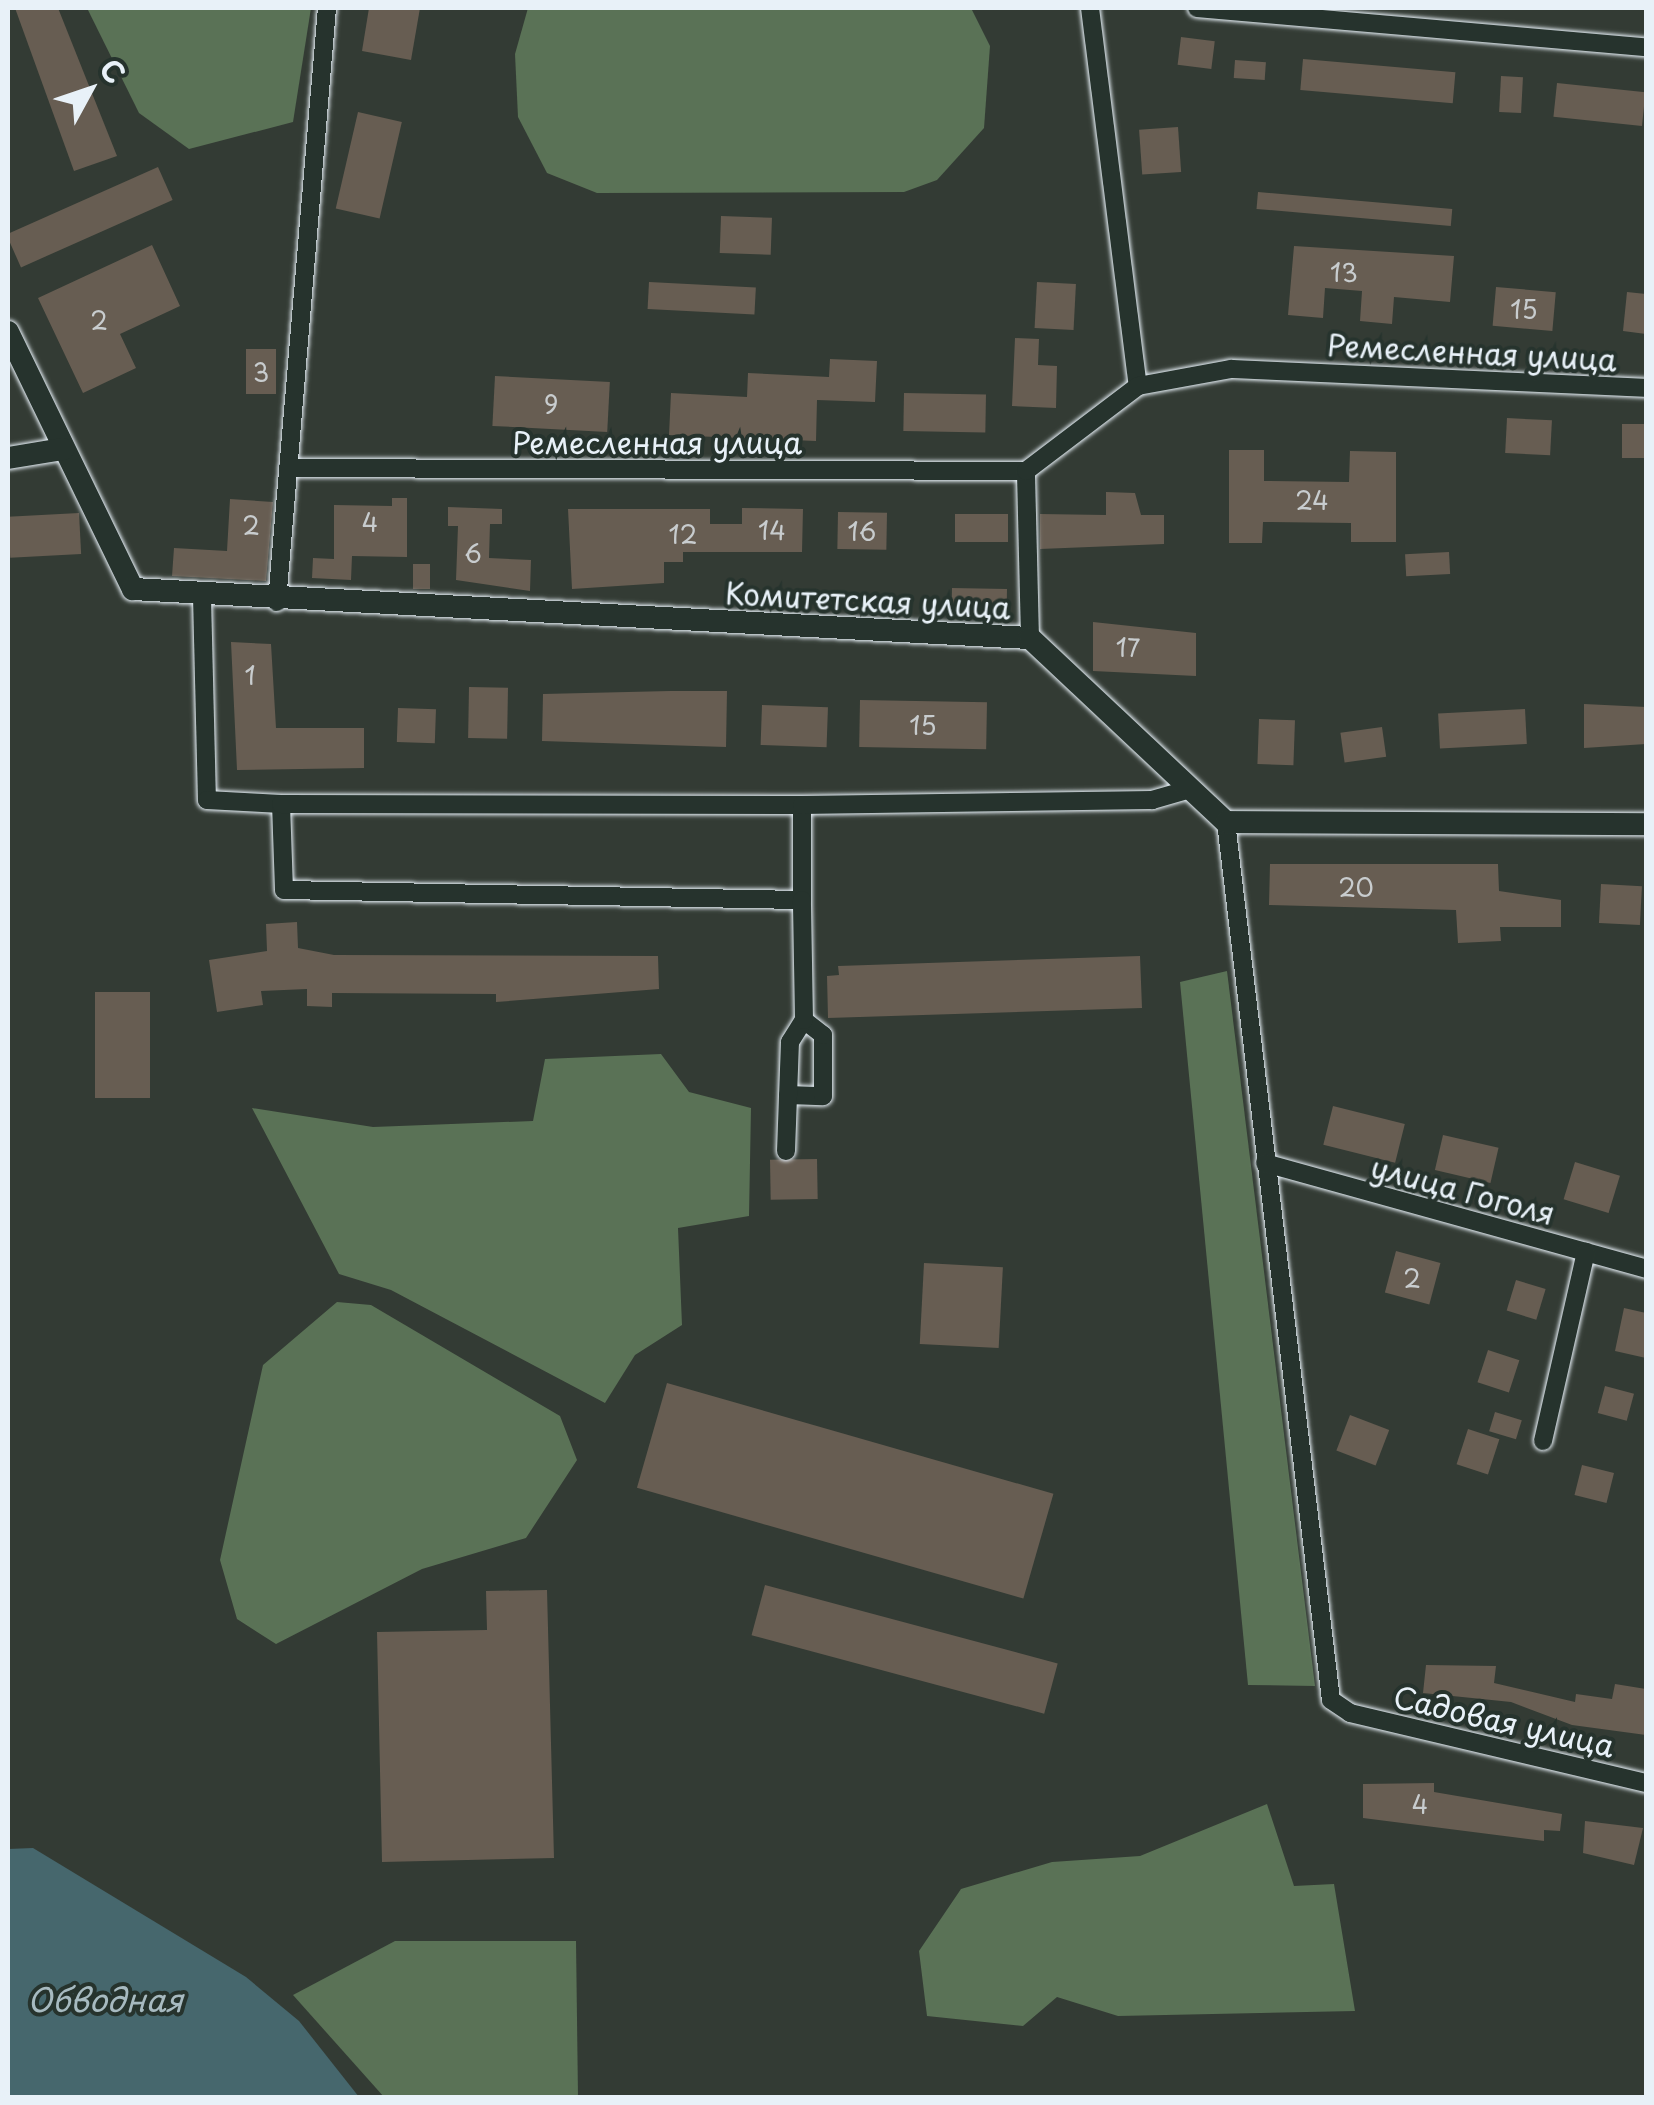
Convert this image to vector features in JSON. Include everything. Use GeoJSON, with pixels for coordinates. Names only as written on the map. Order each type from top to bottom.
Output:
{"type":"FeatureCollection","features":[{"type":"Feature","properties":{"kind":"street"},"geometry":{"type":"LineString","coordinates":[[277,602],[327,8]]}},
{"type":"Feature","properties":{"kind":"street"},"geometry":{"type":"LineString","coordinates":[[1090,8],[1138,386]]}},
{"type":"Feature","properties":{"kind":"street"},"geometry":{"type":"LineString","coordinates":[[1198,8],[1646,47]]}},
{"type":"Feature","properties":{"kind":"street"},"geometry":{"type":"LineString","coordinates":[[8,332],[63,449],[8,458]]}},
{"type":"Feature","properties":{"kind":"street","name":"Ремесленная улица"},"geometry":{"type":"LineString","coordinates":[[288,468],[1026,470],[1138,386],[1231,369],[1646,388]]}},
{"type":"Feature","properties":{"kind":"street","name":"Комитетская улица"},"geometry":{"type":"LineString","coordinates":[[63,449],[133,589],[277,602],[1030,638],[1186,790],[1226,822]]}},
{"type":"Feature","properties":{"kind":"street"},"geometry":{"type":"LineString","coordinates":[[1026,470],[1030,638]]}},
{"type":"Feature","properties":{"kind":"street"},"geometry":{"type":"LineString","coordinates":[[202,596],[206,800],[282,804],[802,805],[1152,800],[1186,790]]}},
{"type":"Feature","properties":{"kind":"street"},"geometry":{"type":"LineString","coordinates":[[282,804],[284,890],[802,900]]}},
{"type":"Feature","properties":{"kind":"street"},"geometry":{"type":"LineString","coordinates":[[786,1151],[790,1042],[804,1020],[802,805]]}},
{"type":"Feature","properties":{"kind":"street"},"geometry":{"type":"LineString","coordinates":[[1265,1163],[1226,822],[1646,824]]}},
{"type":"Feature","properties":{"kind":"street"},"geometry":{"type":"LineString","coordinates":[[788,1095],[822,1096],[822,1035],[804,1020]]}},
{"type":"Feature","properties":{"kind":"street","name":"улица Гоголя"},"geometry":{"type":"LineString","coordinates":[[1265,1163],[1646,1269]]}},
{"type":"Feature","properties":{"kind":"street","name":"Садовая улица"},"geometry":{"type":"LineString","coordinates":[[1265,1163],[1331,1700],[1350,1713],[1646,1783]]}},
{"type":"Feature","properties":{"kind":"street"},"geometry":{"type":"LineString","coordinates":[[1543,1441],[1586,1252]]}},
{"type":"Feature","properties":{"kind":"green space"},"geometry":{"type":"Polygon","coordinates":[[[87,8],[311,8],[293,122],[189,149],[139,113],[87,8]]]}},
{"type":"Feature","properties":{"kind":"green space"},"geometry":{"type":"Polygon","coordinates":[[[528,8],[971,8],[990,46],[984,128],[937,180],[904,192],[597,193],[547,173],[518,117],[515,54],[528,8]]]}},
{"type":"Feature","properties":{"kind":"green space"},"geometry":{"type":"Polygon","coordinates":[[[1227,971],[1315,1686],[1248,1685],[1180,982],[1227,971]]]}},
{"type":"Feature","properties":{"kind":"green space"},"geometry":{"type":"Polygon","coordinates":[[[661,1054],[689,1092],[751,1108],[749,1216],[678,1228],[682,1325],[635,1355],[605,1403],[391,1290],[339,1274],[252,1108],[373,1127],[533,1121],[545,1059],[661,1054]]]}},
{"type":"Feature","properties":{"kind":"green space"},"geometry":{"type":"Polygon","coordinates":[[[337,1302],[371,1305],[560,1416],[577,1460],[526,1538],[422,1569],[276,1644],[237,1619],[220,1560],[263,1365],[337,1302]]]}},
{"type":"Feature","properties":{"kind":"green space"},"geometry":{"type":"Polygon","coordinates":[[[1267,1804],[1294,1886],[1334,1884],[1355,2011],[1118,2016],[1057,1997],[1023,2026],[927,2016],[919,1951],[961,1889],[1052,1862],[1140,1856],[1267,1804]]]}},
{"type":"Feature","properties":{"kind":"green space"},"geometry":{"type":"Polygon","coordinates":[[[395,1941],[576,1941],[578,2097],[384,2097],[293,1995],[395,1941]]]}},
{"type":"Feature","properties":{"kind":"water","name":"Обводная"},"geometry":{"type":"Polygon","coordinates":[[[33,1848],[246,1977],[299,2021],[359,2097],[8,2097],[8,1849],[33,1848]]]}},
{"type":"Feature","properties":{"kind":"building"},"geometry":{"type":"Polygon","coordinates":[[[15,8],[58,8],[117,156],[74,171],[15,8]]]}},
{"type":"Feature","properties":{"kind":"building"},"geometry":{"type":"Polygon","coordinates":[[[369,8],[420,8],[411,60],[362,51],[369,8]]]}},
{"type":"Feature","properties":{"kind":"building"},"geometry":{"type":"Polygon","coordinates":[[[1181,37],[1215,41],[1211,69],[1178,65],[1181,37]]]}},
{"type":"Feature","properties":{"kind":"building"},"geometry":{"type":"Polygon","coordinates":[[[1303,59],[1455,72],[1453,103],[1300,90],[1303,59]]]}},
{"type":"Feature","properties":{"kind":"building"},"geometry":{"type":"Polygon","coordinates":[[[1235,60],[1266,62],[1265,80],[1234,78],[1235,60]]]}},
{"type":"Feature","properties":{"kind":"building"},"geometry":{"type":"Polygon","coordinates":[[[1501,76],[1523,77],[1521,113],[1499,112],[1501,76]]]}},
{"type":"Feature","properties":{"kind":"building"},"geometry":{"type":"Polygon","coordinates":[[[1557,83],[1646,92],[1642,126],[1553,117],[1557,83]]]}},
{"type":"Feature","properties":{"kind":"building"},"geometry":{"type":"Polygon","coordinates":[[[358,112],[402,122],[380,219],[336,208],[358,112]]]}},
{"type":"Feature","properties":{"kind":"building"},"geometry":{"type":"Polygon","coordinates":[[[1178,127],[1181,172],[1142,175],[1139,130],[1178,127]]]}},
{"type":"Feature","properties":{"kind":"building"},"geometry":{"type":"Polygon","coordinates":[[[158,167],[173,200],[21,267],[8,234],[158,167]]]}},
{"type":"Feature","properties":{"kind":"building"},"geometry":{"type":"Polygon","coordinates":[[[1258,192],[1452,209],[1451,226],[1257,209],[1258,192]]]}},
{"type":"Feature","properties":{"kind":"building"},"geometry":{"type":"Polygon","coordinates":[[[721,216],[772,218],[771,255],[720,253],[721,216]]]}},
{"type":"Feature","properties":{"kind":"building"},"geometry":{"type":"Polygon","coordinates":[[[152,245],[180,306],[120,334],[136,368],[83,393],[38,298],[152,245]]]}},
{"type":"Feature","properties":{"kind":"building"},"geometry":{"type":"Polygon","coordinates":[[[1294,246],[1454,256],[1450,302],[1394,297],[1392,324],[1360,321],[1362,291],[1325,288],[1323,318],[1288,315],[1294,246]]]}},
{"type":"Feature","properties":{"kind":"building"},"geometry":{"type":"Polygon","coordinates":[[[649,282],[756,288],[754,315],[648,309],[649,282]]]}},
{"type":"Feature","properties":{"kind":"building"},"geometry":{"type":"Polygon","coordinates":[[[1037,282],[1076,284],[1074,330],[1035,328],[1037,282]]]}},
{"type":"Feature","properties":{"kind":"building"},"geometry":{"type":"Polygon","coordinates":[[[1496,287],[1556,292],[1552,331],[1493,326],[1496,287]]]}},
{"type":"Feature","properties":{"kind":"building"},"geometry":{"type":"Polygon","coordinates":[[[1627,292],[1646,294],[1646,334],[1623,331],[1627,292]]]}},
{"type":"Feature","properties":{"kind":"building"},"geometry":{"type":"Polygon","coordinates":[[[1015,338],[1039,339],[1038,365],[1057,366],[1056,408],[1012,406],[1015,338]]]}},
{"type":"Feature","properties":{"kind":"building"},"geometry":{"type":"Polygon","coordinates":[[[246,349],[276,349],[276,394],[246,394],[246,349]]]}},
{"type":"Feature","properties":{"kind":"building"},"geometry":{"type":"Polygon","coordinates":[[[830,359],[877,361],[875,402],[817,400],[816,441],[669,435],[671,393],[747,397],[748,373],[829,377],[830,359]]]}},
{"type":"Feature","properties":{"kind":"building"},"geometry":{"type":"Polygon","coordinates":[[[495,376],[610,382],[607,432],[492,426],[495,376]]]}},
{"type":"Feature","properties":{"kind":"building"},"geometry":{"type":"Polygon","coordinates":[[[904,393],[986,394],[985,432],[903,431],[904,393]]]}},
{"type":"Feature","properties":{"kind":"building"},"geometry":{"type":"Polygon","coordinates":[[[1507,418],[1552,420],[1550,455],[1505,453],[1507,418]]]}},
{"type":"Feature","properties":{"kind":"building"},"geometry":{"type":"Polygon","coordinates":[[[1622,424],[1646,424],[1646,458],[1622,458],[1622,424]]]}},
{"type":"Feature","properties":{"kind":"building"},"geometry":{"type":"Polygon","coordinates":[[[1229,450],[1264,450],[1264,481],[1349,482],[1350,451],[1396,452],[1396,542],[1351,542],[1351,523],[1263,522],[1262,543],[1229,543],[1229,450]]]}},
{"type":"Feature","properties":{"kind":"building"},"geometry":{"type":"Polygon","coordinates":[[[1106,492],[1135,493],[1141,515],[1164,515],[1164,544],[1040,549],[1040,514],[1106,515],[1106,492]]]}},
{"type":"Feature","properties":{"kind":"building"},"geometry":{"type":"Polygon","coordinates":[[[392,498],[407,498],[407,557],[352,556],[351,580],[312,578],[313,558],[334,559],[334,505],[392,506],[392,498]]]}},
{"type":"Feature","properties":{"kind":"building"},"geometry":{"type":"Polygon","coordinates":[[[230,499],[273,502],[266,581],[172,576],[174,548],[227,551],[230,499]]]}},
{"type":"Feature","properties":{"kind":"building"},"geometry":{"type":"Polygon","coordinates":[[[448,507],[502,509],[502,524],[490,524],[489,558],[531,560],[530,591],[456,580],[458,526],[448,526],[448,507]]]}},
{"type":"Feature","properties":{"kind":"building"},"geometry":{"type":"Polygon","coordinates":[[[742,508],[803,509],[802,552],[683,552],[683,562],[664,562],[664,583],[572,589],[568,509],[710,509],[710,524],[742,524],[742,508]]]}},
{"type":"Feature","properties":{"kind":"building"},"geometry":{"type":"Polygon","coordinates":[[[838,512],[887,513],[886,550],[837,549],[838,512]]]}},
{"type":"Feature","properties":{"kind":"building"},"geometry":{"type":"Polygon","coordinates":[[[79,513],[81,554],[10,558],[8,517],[79,513]]]}},
{"type":"Feature","properties":{"kind":"building"},"geometry":{"type":"Polygon","coordinates":[[[955,514],[1008,514],[1008,542],[955,542],[955,514]]]}},
{"type":"Feature","properties":{"kind":"building"},"geometry":{"type":"Polygon","coordinates":[[[1449,552],[1450,574],[1406,576],[1405,554],[1449,552]]]}},
{"type":"Feature","properties":{"kind":"building"},"geometry":{"type":"Polygon","coordinates":[[[413,564],[430,564],[430,589],[413,589],[413,564]]]}},
{"type":"Feature","properties":{"kind":"building"},"geometry":{"type":"Polygon","coordinates":[[[952,588],[1007,589],[1007,607],[952,606],[952,588]]]}},
{"type":"Feature","properties":{"kind":"building"},"geometry":{"type":"Polygon","coordinates":[[[1093,622],[1196,633],[1196,676],[1093,671],[1093,622]]]}},
{"type":"Feature","properties":{"kind":"building"},"geometry":{"type":"Polygon","coordinates":[[[231,642],[271,644],[276,728],[364,728],[364,768],[237,770],[231,642]]]}},
{"type":"Feature","properties":{"kind":"building"},"geometry":{"type":"Polygon","coordinates":[[[469,687],[508,688],[507,739],[468,738],[469,687]]]}},
{"type":"Feature","properties":{"kind":"building"},"geometry":{"type":"Polygon","coordinates":[[[727,691],[726,747],[542,741],[543,694],[727,691]]]}},
{"type":"Feature","properties":{"kind":"building"},"geometry":{"type":"Polygon","coordinates":[[[860,700],[987,702],[986,749],[859,747],[860,700]]]}},
{"type":"Feature","properties":{"kind":"building"},"geometry":{"type":"Polygon","coordinates":[[[1584,704],[1646,707],[1646,744],[1584,748],[1584,704]]]}},
{"type":"Feature","properties":{"kind":"building"},"geometry":{"type":"Polygon","coordinates":[[[762,705],[828,707],[827,747],[761,745],[762,705]]]}},
{"type":"Feature","properties":{"kind":"building"},"geometry":{"type":"Polygon","coordinates":[[[398,708],[436,709],[435,743],[397,742],[398,708]]]}},
{"type":"Feature","properties":{"kind":"building"},"geometry":{"type":"Polygon","coordinates":[[[1525,709],[1527,744],[1440,749],[1438,714],[1525,709]]]}},
{"type":"Feature","properties":{"kind":"building"},"geometry":{"type":"Polygon","coordinates":[[[1259,719],[1295,720],[1293,765],[1257,764],[1259,719]]]}},
{"type":"Feature","properties":{"kind":"building"},"geometry":{"type":"Polygon","coordinates":[[[1382,727],[1386,757],[1345,763],[1340,733],[1382,727]]]}},
{"type":"Feature","properties":{"kind":"building"},"geometry":{"type":"Polygon","coordinates":[[[1270,864],[1498,864],[1499,891],[1561,900],[1561,927],[1500,927],[1501,941],[1458,943],[1456,910],[1269,905],[1270,864]]]}},
{"type":"Feature","properties":{"kind":"building"},"geometry":{"type":"Polygon","coordinates":[[[1601,884],[1642,886],[1640,925],[1599,923],[1601,884]]]}},
{"type":"Feature","properties":{"kind":"building"},"geometry":{"type":"Polygon","coordinates":[[[297,922],[298,948],[334,955],[658,956],[659,989],[496,1002],[496,994],[332,993],[332,1007],[307,1006],[307,989],[261,991],[263,1005],[217,1012],[209,960],[267,951],[266,924],[297,922]]]}},
{"type":"Feature","properties":{"kind":"building"},"geometry":{"type":"Polygon","coordinates":[[[1140,956],[1142,1008],[828,1018],[827,976],[839,975],[838,966],[1140,956]]]}},
{"type":"Feature","properties":{"kind":"building"},"geometry":{"type":"Polygon","coordinates":[[[95,992],[150,992],[150,1098],[95,1098],[95,992]]]}},
{"type":"Feature","properties":{"kind":"building"},"geometry":{"type":"Polygon","coordinates":[[[1333,1106],[1405,1124],[1395,1163],[1323,1145],[1333,1106]]]}},
{"type":"Feature","properties":{"kind":"building"},"geometry":{"type":"Polygon","coordinates":[[[1443,1135],[1499,1148],[1490,1183],[1435,1170],[1443,1135]]]}},
{"type":"Feature","properties":{"kind":"building"},"geometry":{"type":"Polygon","coordinates":[[[817,1159],[818,1199],[771,1200],[770,1160],[817,1159]]]}},
{"type":"Feature","properties":{"kind":"building"},"geometry":{"type":"Polygon","coordinates":[[[1575,1162],[1620,1176],[1609,1213],[1564,1199],[1575,1162]]]}},
{"type":"Feature","properties":{"kind":"building"},"geometry":{"type":"Polygon","coordinates":[[[1396,1251],[1440,1263],[1429,1304],[1385,1293],[1396,1251]]]}},
{"type":"Feature","properties":{"kind":"building"},"geometry":{"type":"Polygon","coordinates":[[[924,1263],[1003,1267],[999,1348],[920,1344],[924,1263]]]}},
{"type":"Feature","properties":{"kind":"building"},"geometry":{"type":"Polygon","coordinates":[[[1516,1280],[1546,1289],[1536,1320],[1507,1311],[1516,1280]]]}},
{"type":"Feature","properties":{"kind":"building"},"geometry":{"type":"Polygon","coordinates":[[[1624,1308],[1646,1313],[1646,1358],[1615,1351],[1624,1308]]]}},
{"type":"Feature","properties":{"kind":"building"},"geometry":{"type":"Polygon","coordinates":[[[1488,1350],[1519,1360],[1509,1393],[1477,1382],[1488,1350]]]}},
{"type":"Feature","properties":{"kind":"building"},"geometry":{"type":"Polygon","coordinates":[[[667,1383],[1053,1494],[1023,1599],[637,1488],[667,1383]]]}},
{"type":"Feature","properties":{"kind":"building"},"geometry":{"type":"Polygon","coordinates":[[[1605,1386],[1634,1394],[1627,1421],[1598,1413],[1605,1386]]]}},
{"type":"Feature","properties":{"kind":"building"},"geometry":{"type":"Polygon","coordinates":[[[1495,1412],[1522,1420],[1516,1439],[1489,1431],[1495,1412]]]}},
{"type":"Feature","properties":{"kind":"building"},"geometry":{"type":"Polygon","coordinates":[[[1350,1415],[1389,1430],[1376,1466],[1336,1450],[1350,1415]]]}},
{"type":"Feature","properties":{"kind":"building"},"geometry":{"type":"Polygon","coordinates":[[[1468,1429],[1499,1439],[1488,1474],[1457,1464],[1468,1429]]]}},
{"type":"Feature","properties":{"kind":"building"},"geometry":{"type":"Polygon","coordinates":[[[1582,1465],[1614,1473],[1607,1503],[1575,1495],[1582,1465]]]}},
{"type":"Feature","properties":{"kind":"building"},"geometry":{"type":"Polygon","coordinates":[[[765,1585],[1058,1663],[1044,1714],[752,1635],[765,1585]]]}},
{"type":"Feature","properties":{"kind":"building"},"geometry":{"type":"Polygon","coordinates":[[[547,1590],[554,1858],[382,1862],[377,1632],[487,1630],[486,1591],[547,1590]]]}},
{"type":"Feature","properties":{"kind":"building"},"geometry":{"type":"Polygon","coordinates":[[[1426,1665],[1496,1666],[1494,1683],[1575,1702],[1576,1694],[1612,1699],[1615,1684],[1646,1689],[1646,1735],[1572,1725],[1511,1702],[1423,1693],[1426,1665]]]}},
{"type":"Feature","properties":{"kind":"building"},"geometry":{"type":"Polygon","coordinates":[[[1434,1783],[1434,1792],[1562,1814],[1560,1831],[1544,1830],[1544,1841],[1363,1818],[1363,1784],[1434,1783]]]}},
{"type":"Feature","properties":{"kind":"building"},"geometry":{"type":"Polygon","coordinates":[[[1585,1821],[1643,1828],[1634,1865],[1583,1853],[1585,1821]]]}}]}
